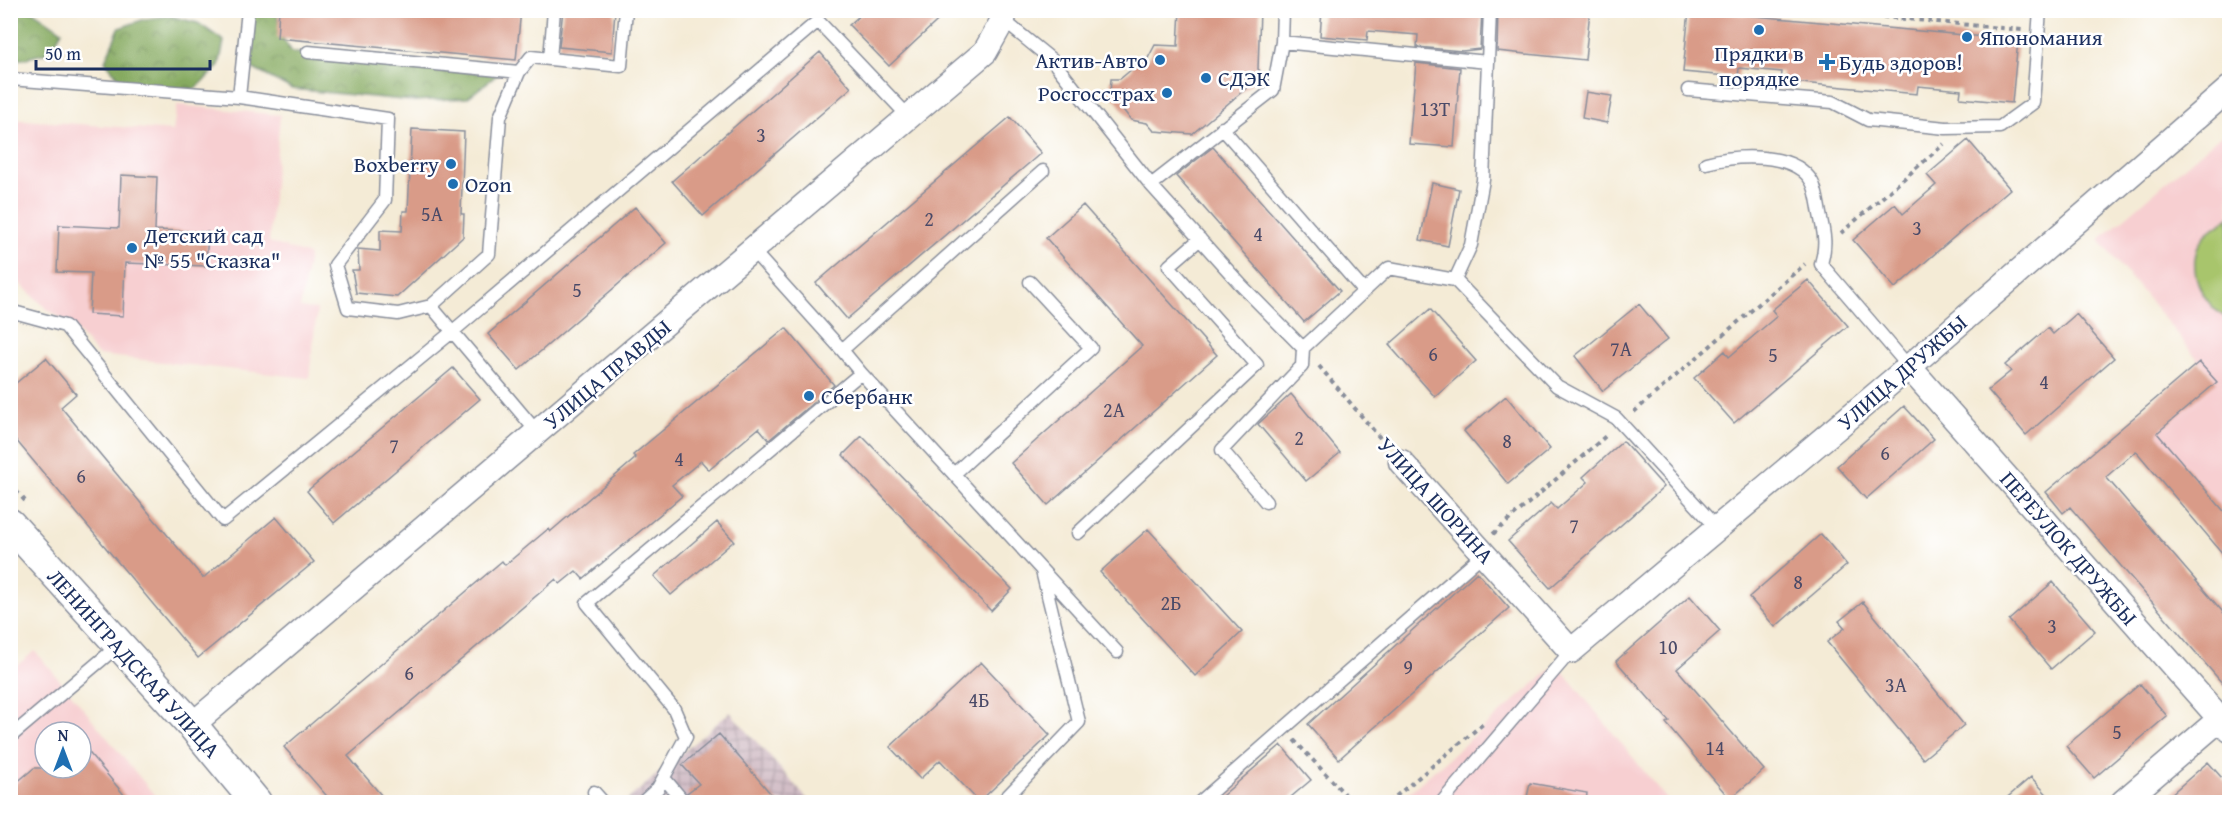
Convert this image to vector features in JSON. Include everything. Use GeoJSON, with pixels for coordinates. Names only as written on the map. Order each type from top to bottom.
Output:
{"type":"FeatureCollection","features":[{"type":"Feature","properties":{"kind":"street","name":"УЛИЦА ПРАВДЫ"},"geometry":{"type":"LineString","coordinates":[[192,726],[985,52],[1004,15]]}},
{"type":"Feature","properties":{"kind":"street","name":"УЛИЦА ДРУЖБЫ"},"geometry":{"type":"LineString","coordinates":[[1571,651],[1909,367],[2229,88]]}},
{"type":"Feature","properties":{"kind":"street","name":"ПЕРЕУЛОК ДРУЖБЫ"},"geometry":{"type":"LineString","coordinates":[[1909,367],[2225,724]]}},
{"type":"Feature","properties":{"kind":"street","name":"УЛИЦА ШОРИНА"},"geometry":{"type":"LineString","coordinates":[[1401,462],[1571,651]]}},
{"type":"Feature","properties":{"kind":"street","name":"ЛЕНИНГРАДСКАЯ УЛИЦА"},"geometry":{"type":"LineString","coordinates":[[10,524],[192,726],[256,802]]}},
{"type":"Feature","properties":{"kind":"street"},"geometry":{"type":"LineString","coordinates":[[2123,802],[2225,724]]}},
{"type":"Feature","properties":{"kind":"lane"},"geometry":{"type":"LineString","coordinates":[[239,97],[248,10]]}},
{"type":"Feature","properties":{"kind":"lane"},"geometry":{"type":"LineString","coordinates":[[550,59],[554,10]]}},
{"type":"Feature","properties":{"kind":"lane"},"geometry":{"type":"LineString","coordinates":[[10,80],[239,97],[388,119],[385,200],[335,265],[348,308],[398,314],[431,306],[489,254],[500,117],[519,72],[531,57],[621,66],[626,10]]}},
{"type":"Feature","properties":{"kind":"lane"},"geometry":{"type":"LineString","coordinates":[[1151,185],[1273,90],[1282,42],[1283,10]]}},
{"type":"Feature","properties":{"kind":"lane"},"geometry":{"type":"LineString","coordinates":[[1455,280],[1471,245],[1483,180],[1490,10]]}},
{"type":"Feature","properties":{"kind":"lane"},"geometry":{"type":"LineString","coordinates":[[1688,90],[1833,102],[1868,120],[1962,128],[2000,127],[2033,103],[2040,10]]}},
{"type":"Feature","properties":{"kind":"lane"},"geometry":{"type":"LineString","coordinates":[[1004,15],[1052,60],[1151,185],[1242,286],[1303,348]]}},
{"type":"Feature","properties":{"kind":"lane"},"geometry":{"type":"LineString","coordinates":[[10,311],[65,326],[223,520],[452,332],[818,21],[909,117]]}},
{"type":"Feature","properties":{"kind":"lane"},"geometry":{"type":"LineString","coordinates":[[1282,42],[1488,62]]}},
{"type":"Feature","properties":{"kind":"lane"},"geometry":{"type":"LineString","coordinates":[[308,52],[519,72]]}},
{"type":"Feature","properties":{"kind":"lane"},"geometry":{"type":"LineString","coordinates":[[1222,128],[1364,291]]}},
{"type":"Feature","properties":{"kind":"lane"},"geometry":{"type":"LineString","coordinates":[[1706,163],[1726,158],[1788,160],[1800,167],[1813,183],[1827,246],[1821,264],[1909,367]]}},
{"type":"Feature","properties":{"kind":"lane"},"geometry":{"type":"LineString","coordinates":[[842,350],[1043,171]]}},
{"type":"Feature","properties":{"kind":"lane"},"geometry":{"type":"LineString","coordinates":[[1078,533],[1257,365],[1169,266],[1200,239]]}},
{"type":"Feature","properties":{"kind":"lane"},"geometry":{"type":"LineString","coordinates":[[753,251],[861,373],[1117,652]]}},
{"type":"Feature","properties":{"kind":"lane"},"geometry":{"type":"LineString","coordinates":[[1266,502],[1222,450],[1302,366],[1303,348],[1389,268],[1455,280],[1557,386],[1616,417],[1717,528]]}},
{"type":"Feature","properties":{"kind":"lane"},"geometry":{"type":"LineString","coordinates":[[954,474],[1091,348],[1030,282]]}},
{"type":"Feature","properties":{"kind":"lane"},"geometry":{"type":"LineString","coordinates":[[431,306],[537,432]]}},
{"type":"Feature","properties":{"kind":"lane"},"geometry":{"type":"LineString","coordinates":[[643,802],[658,788],[686,737],[674,709],[587,603],[861,373]]}},
{"type":"Feature","properties":{"kind":"lane"},"geometry":{"type":"LineString","coordinates":[[1200,802],[1284,729],[1480,550]]}},
{"type":"Feature","properties":{"kind":"lane"},"geometry":{"type":"LineString","coordinates":[[1002,802],[1079,722],[1042,570]]}},
{"type":"Feature","properties":{"kind":"lane"},"geometry":{"type":"LineString","coordinates":[[10,737],[119,645]]}},
{"type":"Feature","properties":{"kind":"lane"},"geometry":{"type":"LineString","coordinates":[[1442,802],[1571,651]]}},
{"type":"Feature","properties":{"kind":"lane"},"geometry":{"type":"LineString","coordinates":[[664,778],[684,802]]}},
{"type":"Feature","properties":{"kind":"lane"},"geometry":{"type":"LineString","coordinates":[[594,792],[603,802]]}},
{"type":"Feature","properties":{"kind":"path"},"geometry":{"type":"LineString","coordinates":[[1811,10],[2039,32]]}},
{"type":"Feature","properties":{"kind":"path"},"geometry":{"type":"LineString","coordinates":[[2198,10],[2229,14]]}},
{"type":"Feature","properties":{"kind":"path"},"geometry":{"type":"LineString","coordinates":[[1480,550],[1621,423],[1962,128]]}},
{"type":"Feature","properties":{"kind":"path","name":"УЛИЦА ШОРИНА"},"geometry":{"type":"LineString","coordinates":[[1303,348],[1401,462]]}},
{"type":"Feature","properties":{"kind":"path"},"geometry":{"type":"LineString","coordinates":[[1284,729],[1352,802]]}},
{"type":"Feature","properties":{"kind":"shaded area"},"geometry":{"type":"Polygon","coordinates":[[[177,105],[280,115],[269,242],[309,255],[300,308],[317,309],[309,378],[98,355],[71,325],[47,309],[11,275],[10,119],[173,131],[177,105]]]}},
{"type":"Feature","properties":{"kind":"shaded area"},"geometry":{"type":"Polygon","coordinates":[[[2229,128],[2229,517],[2157,433],[2216,381],[2099,240],[2229,128]]]}},
{"type":"Feature","properties":{"kind":"shaded area"},"geometry":{"type":"Polygon","coordinates":[[[35,651],[93,720],[33,720],[33,780],[93,780],[93,720],[160,802],[11,802],[11,670],[35,651]]]}},
{"type":"Feature","properties":{"kind":"shaded area"},"geometry":{"type":"Polygon","coordinates":[[[1557,664],[1669,802],[1398,802],[1557,664]]]}},
{"type":"Feature","properties":{"kind":"shaded area"},"geometry":{"type":"Polygon","coordinates":[[[730,712],[810,802],[625,802],[730,712]]]}},
{"type":"Feature","properties":{"kind":"green space"},"geometry":{"type":"Polygon","coordinates":[[[276,10],[281,36],[292,52],[330,59],[498,74],[467,98],[413,101],[292,89],[242,63],[246,11],[276,10]]]}},
{"type":"Feature","properties":{"kind":"green space"},"geometry":{"type":"Polygon","coordinates":[[[10,11],[33,11],[62,31],[50,52],[23,59],[11,59],[10,11]]]}},
{"type":"Feature","properties":{"kind":"green space"},"geometry":{"type":"Polygon","coordinates":[[[170,16],[198,23],[224,41],[219,66],[195,89],[126,87],[105,61],[119,28],[145,19],[170,16]]]}},
{"type":"Feature","properties":{"kind":"green space"},"geometry":{"type":"Polygon","coordinates":[[[2229,217],[2229,319],[2219,313],[2204,295],[2198,284],[2195,260],[2197,249],[2203,238],[2229,217]]]}},
{"type":"Feature","properties":{"kind":"building"},"geometry":{"type":"Polygon","coordinates":[[[279,10],[521,10],[516,60],[277,38],[279,10]]]}},
{"type":"Feature","properties":{"kind":"building"},"geometry":{"type":"Polygon","coordinates":[[[563,10],[615,10],[612,52],[559,47],[563,10]]]}},
{"type":"Feature","properties":{"kind":"building"},"geometry":{"type":"Polygon","coordinates":[[[866,10],[949,10],[889,66],[849,25],[866,10]]]}},
{"type":"Feature","properties":{"kind":"building"},"geometry":{"type":"Polygon","coordinates":[[[1180,10],[1260,10],[1258,69],[1263,74],[1192,134],[1154,131],[1147,123],[1131,120],[1110,93],[1111,79],[1120,79],[1132,69],[1132,59],[1147,60],[1155,45],[1178,46],[1180,10]]]}},
{"type":"Feature","properties":{"kind":"building"},"geometry":{"type":"Polygon","coordinates":[[[1322,10],[1482,10],[1480,49],[1462,51],[1417,47],[1418,35],[1368,31],[1367,40],[1320,36],[1322,10]]]}},
{"type":"Feature","properties":{"kind":"building"},"geometry":{"type":"Polygon","coordinates":[[[1498,10],[1590,10],[1585,60],[1497,51],[1498,10]]]}},
{"type":"Feature","properties":{"kind":"building"},"geometry":{"type":"Polygon","coordinates":[[[1689,10],[2018,40],[2012,103],[1960,98],[1961,90],[1918,86],[1917,94],[1781,81],[1782,72],[1739,68],[1738,77],[1683,72],[1689,10]]]}},
{"type":"Feature","properties":{"kind":"building"},"geometry":{"type":"Polygon","coordinates":[[[820,52],[851,88],[703,216],[672,181],[820,52]]]}},
{"type":"Feature","properties":{"kind":"building"},"geometry":{"type":"Polygon","coordinates":[[[1416,63],[1460,68],[1454,147],[1409,144],[1416,63]]]}},
{"type":"Feature","properties":{"kind":"building"},"geometry":{"type":"Polygon","coordinates":[[[1586,92],[1612,96],[1607,123],[1582,118],[1586,92]]]}},
{"type":"Feature","properties":{"kind":"building"},"geometry":{"type":"Polygon","coordinates":[[[1010,117],[1041,153],[847,319],[816,283],[1010,117]]]}},
{"type":"Feature","properties":{"kind":"building"},"geometry":{"type":"Polygon","coordinates":[[[412,129],[464,132],[461,214],[464,214],[463,237],[397,297],[356,293],[352,270],[359,270],[358,249],[380,251],[380,230],[402,231],[403,211],[408,211],[412,129]]]}},
{"type":"Feature","properties":{"kind":"building"},"geometry":{"type":"Polygon","coordinates":[[[1968,140],[2010,189],[1895,288],[1853,240],[1895,204],[1903,214],[1936,185],[1927,175],[1968,140]]]}},
{"type":"Feature","properties":{"kind":"building"},"geometry":{"type":"Polygon","coordinates":[[[1213,147],[1340,291],[1304,322],[1176,176],[1213,147]]]}},
{"type":"Feature","properties":{"kind":"building","name":"Детский сад № 55 \"Сказка\""},"geometry":{"type":"Polygon","coordinates":[[[121,175],[157,177],[155,230],[208,232],[206,266],[125,263],[123,316],[89,314],[91,273],[57,272],[59,225],[119,228],[121,175]]]}},
{"type":"Feature","properties":{"kind":"building"},"geometry":{"type":"Polygon","coordinates":[[[1432,183],[1459,189],[1448,246],[1420,240],[1432,183]]]}},
{"type":"Feature","properties":{"kind":"building"},"geometry":{"type":"Polygon","coordinates":[[[1083,205],[1217,355],[1048,505],[1011,463],[1142,346],[1046,238],[1083,205]]]}},
{"type":"Feature","properties":{"kind":"building"},"geometry":{"type":"Polygon","coordinates":[[[635,207],[666,243],[519,370],[488,334],[635,207]]]}},
{"type":"Feature","properties":{"kind":"building"},"geometry":{"type":"Polygon","coordinates":[[[1808,280],[1848,326],[1734,423],[1694,378],[1725,351],[1729,357],[1777,316],[1772,310],[1808,280]]]}},
{"type":"Feature","properties":{"kind":"building"},"geometry":{"type":"Polygon","coordinates":[[[1639,304],[1668,339],[1603,391],[1575,356],[1639,304]]]}},
{"type":"Feature","properties":{"kind":"building"},"geometry":{"type":"Polygon","coordinates":[[[1430,309],[1476,361],[1435,397],[1389,345],[1430,309]]]}},
{"type":"Feature","properties":{"kind":"building"},"geometry":{"type":"Polygon","coordinates":[[[2076,314],[2114,358],[2026,435],[1988,390],[2011,371],[2005,365],[2048,328],[2053,334],[2076,314]]]}},
{"type":"Feature","properties":{"kind":"building"},"geometry":{"type":"Polygon","coordinates":[[[786,328],[834,385],[769,440],[759,428],[709,470],[701,461],[672,485],[682,496],[583,579],[576,571],[560,584],[556,579],[348,756],[387,802],[332,802],[284,747],[502,561],[505,565],[548,529],[550,532],[636,458],[633,455],[786,328]]]}},
{"type":"Feature","properties":{"kind":"building"},"geometry":{"type":"Polygon","coordinates":[[[46,358],[76,394],[61,407],[203,578],[276,517],[314,562],[198,658],[10,433],[10,388],[46,358]]]}},
{"type":"Feature","properties":{"kind":"building"},"geometry":{"type":"Polygon","coordinates":[[[2199,362],[2217,382],[2157,433],[2229,517],[2229,561],[2136,451],[2106,477],[2229,619],[2229,691],[2070,507],[2063,513],[2046,492],[2199,362]]]}},
{"type":"Feature","properties":{"kind":"building"},"geometry":{"type":"Polygon","coordinates":[[[453,368],[480,399],[334,523],[307,491],[453,368]]]}},
{"type":"Feature","properties":{"kind":"building"},"geometry":{"type":"Polygon","coordinates":[[[1291,394],[1340,453],[1306,481],[1258,424],[1291,394]]]}},
{"type":"Feature","properties":{"kind":"building"},"geometry":{"type":"Polygon","coordinates":[[[1506,396],[1550,449],[1508,484],[1464,431],[1506,396]]]}},
{"type":"Feature","properties":{"kind":"building"},"geometry":{"type":"Polygon","coordinates":[[[1904,406],[1934,439],[1866,499],[1837,466],[1904,406]]]}},
{"type":"Feature","properties":{"kind":"building"},"geometry":{"type":"Polygon","coordinates":[[[862,436],[1012,589],[991,611],[843,455],[862,436]]]}},
{"type":"Feature","properties":{"kind":"building"},"geometry":{"type":"Polygon","coordinates":[[[1623,441],[1664,487],[1550,588],[1508,541],[1551,503],[1557,509],[1588,482],[1583,477],[1623,441]]]}},
{"type":"Feature","properties":{"kind":"building"},"geometry":{"type":"Polygon","coordinates":[[[717,522],[734,541],[671,595],[654,576],[717,522]]]}},
{"type":"Feature","properties":{"kind":"building"},"geometry":{"type":"Polygon","coordinates":[[[1148,529],[1242,632],[1195,676],[1100,572],[1148,529]]]}},
{"type":"Feature","properties":{"kind":"building"},"geometry":{"type":"Polygon","coordinates":[[[1821,534],[1847,565],[1775,627],[1749,597],[1821,534]]]}},
{"type":"Feature","properties":{"kind":"building"},"geometry":{"type":"Polygon","coordinates":[[[1477,572],[1509,608],[1339,759],[1308,724],[1477,572]]]}},
{"type":"Feature","properties":{"kind":"building"},"geometry":{"type":"Polygon","coordinates":[[[2053,582],[2095,631],[2051,669],[2009,620],[2053,582]]]}},
{"type":"Feature","properties":{"kind":"building"},"geometry":{"type":"Polygon","coordinates":[[[1690,596],[1720,631],[1677,669],[1764,770],[1730,799],[1666,723],[1669,721],[1616,661],[1690,596]]]}},
{"type":"Feature","properties":{"kind":"building"},"geometry":{"type":"Polygon","coordinates":[[[1863,602],[1964,725],[1923,759],[1827,642],[1845,628],[1839,621],[1863,602]]]}},
{"type":"Feature","properties":{"kind":"building"},"geometry":{"type":"Polygon","coordinates":[[[981,662],[1050,735],[979,802],[940,760],[920,779],[890,747],[981,662]]]}},
{"type":"Feature","properties":{"kind":"building"},"geometry":{"type":"Polygon","coordinates":[[[2140,684],[2167,716],[2094,778],[2066,746],[2140,684]]]}},
{"type":"Feature","properties":{"kind":"building"},"geometry":{"type":"Polygon","coordinates":[[[719,734],[778,802],[692,802],[687,793],[699,784],[682,765],[719,734]]]}},
{"type":"Feature","properties":{"kind":"building"},"geometry":{"type":"Polygon","coordinates":[[[1281,745],[1311,780],[1285,802],[1215,802],[1281,745]]]}},
{"type":"Feature","properties":{"kind":"building"},"geometry":{"type":"Polygon","coordinates":[[[93,757],[130,802],[10,802],[10,788],[33,769],[33,780],[93,780],[93,757]]]}},
{"type":"Feature","properties":{"kind":"building"},"geometry":{"type":"Polygon","coordinates":[[[2208,762],[2229,786],[2229,802],[2162,802],[2208,762]]]}},
{"type":"Feature","properties":{"kind":"building"},"geometry":{"type":"Polygon","coordinates":[[[2031,777],[2054,802],[2002,802],[2031,777]]]}},
{"type":"Feature","properties":{"kind":"building"},"geometry":{"type":"Polygon","coordinates":[[[1530,783],[1587,793],[1586,802],[1526,802],[1530,783]]]}},
{"type":"Feature","properties":{"kind":"place","name":"Прядки в порядке"},"geometry":{"type":"Point","coordinates":[1759,30]}},
{"type":"Feature","properties":{"kind":"place","name":"Япономания"},"geometry":{"type":"Point","coordinates":[1967,37]}},
{"type":"Feature","properties":{"kind":"place","name":"Актив-Авто"},"geometry":{"type":"Point","coordinates":[1160,60]}},
{"type":"Feature","properties":{"kind":"place","name":"Будь здоров!"},"geometry":{"type":"Point","coordinates":[1827,62]}},
{"type":"Feature","properties":{"kind":"place","name":"СДЭК"},"geometry":{"type":"Point","coordinates":[1206,78]}},
{"type":"Feature","properties":{"kind":"place","name":"Росгосстрах"},"geometry":{"type":"Point","coordinates":[1167,93]}},
{"type":"Feature","properties":{"kind":"place","name":"Boxberry"},"geometry":{"type":"Point","coordinates":[451,164]}},
{"type":"Feature","properties":{"kind":"place","name":"Ozon"},"geometry":{"type":"Point","coordinates":[453,184]}},
{"type":"Feature","properties":{"kind":"place","name":"Детский сад № 55 \"Сказка\""},"geometry":{"type":"Point","coordinates":[132,248]}},
{"type":"Feature","properties":{"kind":"place","name":"Сбербанк"},"geometry":{"type":"Point","coordinates":[809,396]}}]}
